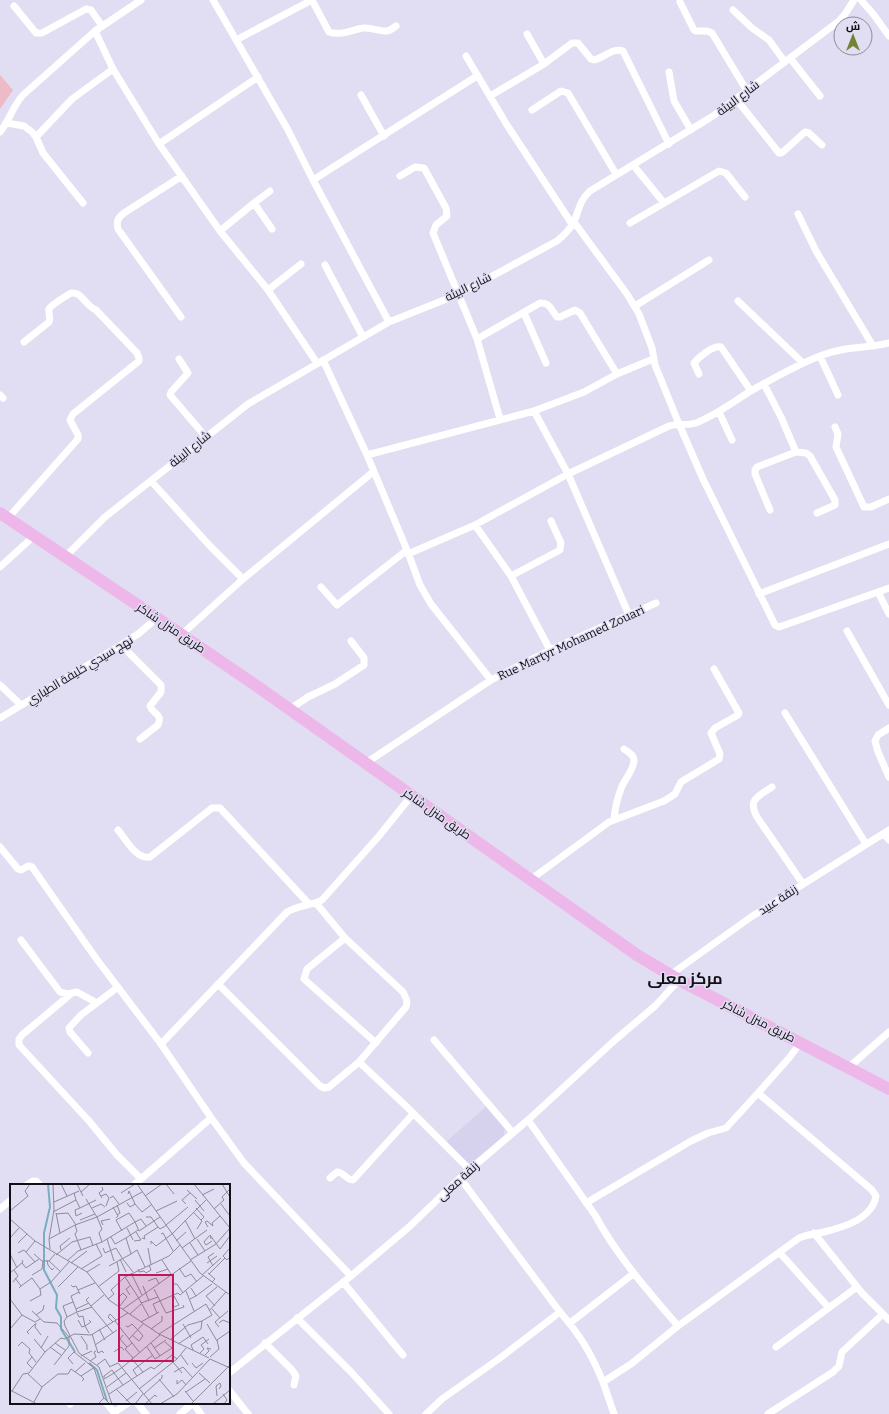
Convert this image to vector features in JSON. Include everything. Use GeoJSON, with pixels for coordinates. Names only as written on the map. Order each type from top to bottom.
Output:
{"type":"FeatureCollection","features":[{"type":"Feature","properties":{"kind":"main road","name":"طريق منزل شاكر"},"geometry":{"type":"LineString","coordinates":[[4,515],[290,710],[637,955],[675,978],[801,1042],[889,1089]]}},
{"type":"Feature","properties":{"kind":"street"},"geometry":{"type":"LineString","coordinates":[[0,132],[7,123],[13,108],[23,95],[95,31],[141,0]]}},
{"type":"Feature","properties":{"kind":"street"},"geometry":{"type":"LineString","coordinates":[[213,0],[288,130],[389,322]]}},
{"type":"Feature","properties":{"kind":"street"},"geometry":{"type":"LineString","coordinates":[[236,40],[312,0],[329,32],[332,33],[344,33],[362,28],[385,31],[396,26]]}},
{"type":"Feature","properties":{"kind":"street","name":"شارع البيئة"},"geometry":{"type":"LineString","coordinates":[[65,557],[105,517],[205,436],[248,404],[389,322],[459,294],[557,241],[566,234],[573,223],[579,204],[584,196],[616,174],[634,166],[691,130],[736,99],[839,21],[854,0]]}},
{"type":"Feature","properties":{"kind":"street"},"geometry":{"type":"LineString","coordinates":[[861,0],[889,36]]}},
{"type":"Feature","properties":{"kind":"street"},"geometry":{"type":"LineString","coordinates":[[680,2],[696,31],[707,31],[712,33],[747,91]]}},
{"type":"Feature","properties":{"kind":"street"},"geometry":{"type":"LineString","coordinates":[[14,6],[36,33],[42,33],[86,9],[91,10],[102,26]]}},
{"type":"Feature","properties":{"kind":"street"},"geometry":{"type":"LineString","coordinates":[[733,10],[752,28],[769,40],[820,96]]}},
{"type":"Feature","properties":{"kind":"street"},"geometry":{"type":"LineString","coordinates":[[95,31],[113,69],[159,144],[220,231],[268,290],[320,361],[374,472],[408,552],[420,585],[431,604],[491,680]]}},
{"type":"Feature","properties":{"kind":"street"},"geometry":{"type":"LineString","coordinates":[[527,34],[544,64]]}},
{"type":"Feature","properties":{"kind":"street"},"geometry":{"type":"LineString","coordinates":[[490,96],[544,64],[572,43],[578,43],[591,59],[594,60],[616,50],[624,51],[669,144]]}},
{"type":"Feature","properties":{"kind":"street"},"geometry":{"type":"LineString","coordinates":[[466,56],[507,125],[573,223],[635,306],[652,348],[653,359],[679,424],[703,479],[774,626],[779,628],[889,588]]}},
{"type":"Feature","properties":{"kind":"street"},"geometry":{"type":"LineString","coordinates":[[36,137],[72,99],[113,69]]}},
{"type":"Feature","properties":{"kind":"street"},"geometry":{"type":"LineString","coordinates":[[669,72],[674,101],[691,130]]}},
{"type":"Feature","properties":{"kind":"street"},"geometry":{"type":"LineString","coordinates":[[159,144],[258,76]]}},
{"type":"Feature","properties":{"kind":"street"},"geometry":{"type":"LineString","coordinates":[[313,180],[477,76]]}},
{"type":"Feature","properties":{"kind":"street"},"geometry":{"type":"LineString","coordinates":[[532,110],[561,91],[568,93],[616,174]]}},
{"type":"Feature","properties":{"kind":"street"},"geometry":{"type":"LineString","coordinates":[[361,95],[384,136]]}},
{"type":"Feature","properties":{"kind":"street"},"geometry":{"type":"LineString","coordinates":[[736,99],[779,152],[781,153],[784,151],[805,132],[809,133],[822,146]]}},
{"type":"Feature","properties":{"kind":"street"},"geometry":{"type":"LineString","coordinates":[[7,123],[27,128],[36,137],[43,153],[83,203]]}},
{"type":"Feature","properties":{"kind":"street"},"geometry":{"type":"LineString","coordinates":[[634,166],[664,203]]}},
{"type":"Feature","properties":{"kind":"street"},"geometry":{"type":"LineString","coordinates":[[400,176],[415,167],[424,168],[446,208],[447,216],[436,225],[433,232],[477,339],[500,419]]}},
{"type":"Feature","properties":{"kind":"street"},"geometry":{"type":"LineString","coordinates":[[630,223],[722,170],[745,197]]}},
{"type":"Feature","properties":{"kind":"street"},"geometry":{"type":"LineString","coordinates":[[181,317],[118,229],[117,224],[118,219],[124,213],[182,176]]}},
{"type":"Feature","properties":{"kind":"street"},"geometry":{"type":"LineString","coordinates":[[220,231],[270,191]]}},
{"type":"Feature","properties":{"kind":"street"},"geometry":{"type":"LineString","coordinates":[[254,203],[272,229]]}},
{"type":"Feature","properties":{"kind":"street"},"geometry":{"type":"LineString","coordinates":[[798,214],[816,252],[873,346]]}},
{"type":"Feature","properties":{"kind":"street"},"geometry":{"type":"LineString","coordinates":[[635,306],[709,260]]}},
{"type":"Feature","properties":{"kind":"street"},"geometry":{"type":"LineString","coordinates":[[268,290],[301,264]]}},
{"type":"Feature","properties":{"kind":"street"},"geometry":{"type":"LineString","coordinates":[[325,265],[363,337]]}},
{"type":"Feature","properties":{"kind":"street"},"geometry":{"type":"LineString","coordinates":[[4,515],[78,439],[78,435],[70,420],[73,414],[139,361],[137,353],[96,310],[74,292],[51,306],[49,311],[49,322],[24,342]]}},
{"type":"Feature","properties":{"kind":"street"},"geometry":{"type":"LineString","coordinates":[[738,301],[803,363]]}},
{"type":"Feature","properties":{"kind":"street"},"geometry":{"type":"LineString","coordinates":[[477,339],[543,303],[548,304],[557,317],[575,310],[580,313],[617,374]]}},
{"type":"Feature","properties":{"kind":"street"},"geometry":{"type":"LineString","coordinates":[[524,313],[546,363]]}},
{"type":"Feature","properties":{"kind":"street"},"geometry":{"type":"LineString","coordinates":[[321,587],[337,605],[408,552],[475,525],[568,474],[669,426],[691,424],[719,412],[751,391],[803,363],[820,356],[838,350],[889,343]]}},
{"type":"Feature","properties":{"kind":"street"},"geometry":{"type":"LineString","coordinates":[[699,374],[694,364],[696,360],[716,347],[721,347],[751,391]]}},
{"type":"Feature","properties":{"kind":"street"},"geometry":{"type":"LineString","coordinates":[[820,356],[838,395]]}},
{"type":"Feature","properties":{"kind":"street"},"geometry":{"type":"LineString","coordinates":[[179,359],[188,373],[171,392],[170,396],[205,436]]}},
{"type":"Feature","properties":{"kind":"street"},"geometry":{"type":"LineString","coordinates":[[366,455],[534,411],[584,392],[617,374],[653,359]]}},
{"type":"Feature","properties":{"kind":"street"},"geometry":{"type":"LineString","coordinates":[[764,384],[781,417],[796,452]]}},
{"type":"Feature","properties":{"kind":"street"},"geometry":{"type":"LineString","coordinates":[[534,411],[568,474],[629,616]]}},
{"type":"Feature","properties":{"kind":"street"},"geometry":{"type":"LineString","coordinates":[[719,412],[732,440]]}},
{"type":"Feature","properties":{"kind":"street"},"geometry":{"type":"LineString","coordinates":[[835,427],[838,434],[836,447],[864,507],[871,508],[889,499]]}},
{"type":"Feature","properties":{"kind":"street"},"geometry":{"type":"LineString","coordinates":[[770,510],[755,474],[755,470],[757,467],[796,452],[806,453],[810,456],[836,503],[818,513]]}},
{"type":"Feature","properties":{"kind":"street"},"geometry":{"type":"LineString","coordinates":[[181,635],[243,579],[374,472]]}},
{"type":"Feature","properties":{"kind":"street"},"geometry":{"type":"LineString","coordinates":[[151,481],[210,546],[243,579]]}},
{"type":"Feature","properties":{"kind":"street"},"geometry":{"type":"LineString","coordinates":[[511,576],[560,550],[561,543],[551,522]]}},
{"type":"Feature","properties":{"kind":"street"},"geometry":{"type":"LineString","coordinates":[[475,525],[511,576],[550,650]]}},
{"type":"Feature","properties":{"kind":"street"},"geometry":{"type":"LineString","coordinates":[[0,567],[34,536]]}},
{"type":"Feature","properties":{"kind":"street"},"geometry":{"type":"LineString","coordinates":[[759,594],[889,544]]}},
{"type":"Feature","properties":{"kind":"street"},"geometry":{"type":"LineString","coordinates":[[878,592],[889,614]]}},
{"type":"Feature","properties":{"kind":"street","name":"Rue Martyr Mohamed Zouari"},"geometry":{"type":"LineString","coordinates":[[366,763],[491,680],[550,650],[656,603]]}},
{"type":"Feature","properties":{"kind":"street","name":"نهج سيدي خليفة الطياري"},"geometry":{"type":"LineString","coordinates":[[0,718],[121,645],[138,634],[157,618]]}},
{"type":"Feature","properties":{"kind":"street"},"geometry":{"type":"LineString","coordinates":[[847,631],[889,705]]}},
{"type":"Feature","properties":{"kind":"street"},"geometry":{"type":"LineString","coordinates":[[290,710],[308,697],[335,684],[364,665],[364,658],[351,642]]}},
{"type":"Feature","properties":{"kind":"street"},"geometry":{"type":"LineString","coordinates":[[121,645],[161,686],[161,692],[150,706],[160,718],[158,725],[140,739]]}},
{"type":"Feature","properties":{"kind":"street"},"geometry":{"type":"LineString","coordinates":[[530,880],[574,846],[614,819],[664,801],[675,794],[681,782],[719,759],[720,754],[710,733],[714,728],[738,715],[739,713],[714,669]]}},
{"type":"Feature","properties":{"kind":"street"},"geometry":{"type":"LineString","coordinates":[[0,685],[21,705]]}},
{"type":"Feature","properties":{"kind":"street"},"geometry":{"type":"LineString","coordinates":[[786,713],[866,844]]}},
{"type":"Feature","properties":{"kind":"street"},"geometry":{"type":"LineString","coordinates":[[889,728],[878,735],[875,740],[878,752],[889,777]]}},
{"type":"Feature","properties":{"kind":"street"},"geometry":{"type":"LineString","coordinates":[[614,819],[615,810],[623,785],[634,764],[633,756],[624,749]]}},
{"type":"Feature","properties":{"kind":"street"},"geometry":{"type":"LineString","coordinates":[[772,787],[755,799],[752,808],[803,884]]}},
{"type":"Feature","properties":{"kind":"street"},"geometry":{"type":"LineString","coordinates":[[161,1044],[287,912],[293,908],[316,903],[322,900],[379,836],[412,795]]}},
{"type":"Feature","properties":{"kind":"street"},"geometry":{"type":"LineString","coordinates":[[118,830],[141,857],[150,857],[212,808],[220,808],[309,904]]}},
{"type":"Feature","properties":{"kind":"street"},"geometry":{"type":"LineString","coordinates":[[886,832],[889,840]]}},
{"type":"Feature","properties":{"kind":"street","name":"زنقة عبيد"},"geometry":{"type":"LineString","coordinates":[[675,978],[751,917],[886,832]]}},
{"type":"Feature","properties":{"kind":"street"},"geometry":{"type":"LineString","coordinates":[[0,847],[18,869],[22,870],[28,866],[32,867],[95,957],[161,1044],[211,1118],[244,1163],[351,1276]]}},
{"type":"Feature","properties":{"kind":"street"},"geometry":{"type":"LineString","coordinates":[[218,984],[320,1086],[324,1088],[329,1087],[358,1062],[376,1043],[406,1007],[407,999],[403,992],[345,938],[316,903]]}},
{"type":"Feature","properties":{"kind":"street"},"geometry":{"type":"LineString","coordinates":[[345,938],[307,969],[304,979],[376,1043]]}},
{"type":"Feature","properties":{"kind":"street"},"geometry":{"type":"LineString","coordinates":[[21,940],[60,992],[80,993],[97,1003]]}},
{"type":"Feature","properties":{"kind":"street","name":"زنقة معلى"},"geometry":{"type":"LineString","coordinates":[[230,1372],[351,1276],[408,1227],[460,1178],[528,1120],[615,1040],[655,1006],[675,978]]}},
{"type":"Feature","properties":{"kind":"street"},"geometry":{"type":"LineString","coordinates":[[88,1053],[70,1032],[69,1028],[81,1015],[118,987]]}},
{"type":"Feature","properties":{"kind":"street"},"geometry":{"type":"LineString","coordinates":[[72,993],[22,1035],[19,1040],[19,1045],[89,1121],[117,1155],[141,1179]]}},
{"type":"Feature","properties":{"kind":"street"},"geometry":{"type":"LineString","coordinates":[[848,1068],[889,1032]]}},
{"type":"Feature","properties":{"kind":"street"},"geometry":{"type":"LineString","coordinates":[[434,1040],[513,1133]]}},
{"type":"Feature","properties":{"kind":"street"},"geometry":{"type":"LineString","coordinates":[[586,1203],[691,1141],[708,1133],[725,1129],[801,1042]]}},
{"type":"Feature","properties":{"kind":"street"},"geometry":{"type":"LineString","coordinates":[[358,1062],[470,1170]]}},
{"type":"Feature","properties":{"kind":"street"},"geometry":{"type":"LineString","coordinates":[[603,1382],[631,1364],[678,1326],[800,1238],[807,1234],[836,1228],[860,1218],[871,1209],[875,1202],[876,1196],[872,1190],[758,1093]]}},
{"type":"Feature","properties":{"kind":"street"},"geometry":{"type":"LineString","coordinates":[[330,1178],[337,1172],[340,1172],[349,1180],[353,1180],[413,1114]]}},
{"type":"Feature","properties":{"kind":"street"},"geometry":{"type":"LineString","coordinates":[[135,1184],[211,1118]]}},
{"type":"Feature","properties":{"kind":"street"},"geometry":{"type":"LineString","coordinates":[[528,1120],[633,1274],[678,1326]]}},
{"type":"Feature","properties":{"kind":"street"},"geometry":{"type":"LineString","coordinates":[[460,1178],[588,1348],[603,1382],[614,1414]]}},
{"type":"Feature","properties":{"kind":"street"},"geometry":{"type":"LineString","coordinates":[[28,1184],[36,1181],[39,1184]]}},
{"type":"Feature","properties":{"kind":"street"},"geometry":{"type":"LineString","coordinates":[[0,1209],[10,1201]]}},
{"type":"Feature","properties":{"kind":"street"},"geometry":{"type":"LineString","coordinates":[[814,1233],[857,1287],[889,1320]]}},
{"type":"Feature","properties":{"kind":"street"},"geometry":{"type":"LineString","coordinates":[[780,1252],[829,1308]]}},
{"type":"Feature","properties":{"kind":"street"},"geometry":{"type":"LineString","coordinates":[[570,1323],[633,1274]]}},
{"type":"Feature","properties":{"kind":"street"},"geometry":{"type":"LineString","coordinates":[[343,1282],[403,1355]]}},
{"type":"Feature","properties":{"kind":"street"},"geometry":{"type":"LineString","coordinates":[[776,1347],[857,1287]]}},
{"type":"Feature","properties":{"kind":"street"},"geometry":{"type":"LineString","coordinates":[[426,1414],[442,1399],[500,1358],[560,1312]]}},
{"type":"Feature","properties":{"kind":"street"},"geometry":{"type":"LineString","coordinates":[[768,1414],[833,1372],[839,1366],[842,1352],[883,1314]]}},
{"type":"Feature","properties":{"kind":"street"},"geometry":{"type":"LineString","coordinates":[[297,1318],[352,1373],[389,1414]]}},
{"type":"Feature","properties":{"kind":"street"},"geometry":{"type":"LineString","coordinates":[[265,1343],[292,1370],[296,1376],[294,1385]]}},
{"type":"Feature","properties":{"kind":"street"},"geometry":{"type":"LineString","coordinates":[[230,1391],[248,1414]]}},
{"type":"Feature","properties":{"kind":"street"},"geometry":{"type":"LineString","coordinates":[[107,1404],[113,1411],[116,1411],[126,1404]]}},
{"type":"Feature","properties":{"kind":"street"},"geometry":{"type":"LineString","coordinates":[[138,1404],[146,1414]]}},
{"type":"Feature","properties":{"kind":"street"},"geometry":{"type":"LineString","coordinates":[[180,1414],[192,1404]]}},
{"type":"Feature","properties":{"kind":"street"},"geometry":{"type":"LineString","coordinates":[[194,1404],[201,1414]]}},
{"type":"Feature","properties":{"kind":"shaded area"},"geometry":{"type":"Polygon","coordinates":[[[0,75],[13,90],[0,109],[0,75]]]}},
{"type":"Feature","properties":{"kind":"shaded area"},"geometry":{"type":"Polygon","coordinates":[[[487,1106],[506,1129],[503,1132],[505,1135],[471,1163],[467,1163],[446,1142],[487,1106]]]}},
{"type":"Feature","properties":{"kind":"district","name":"مركز معلى"},"geometry":{"type":"Point","coordinates":[685,978]}}]}
